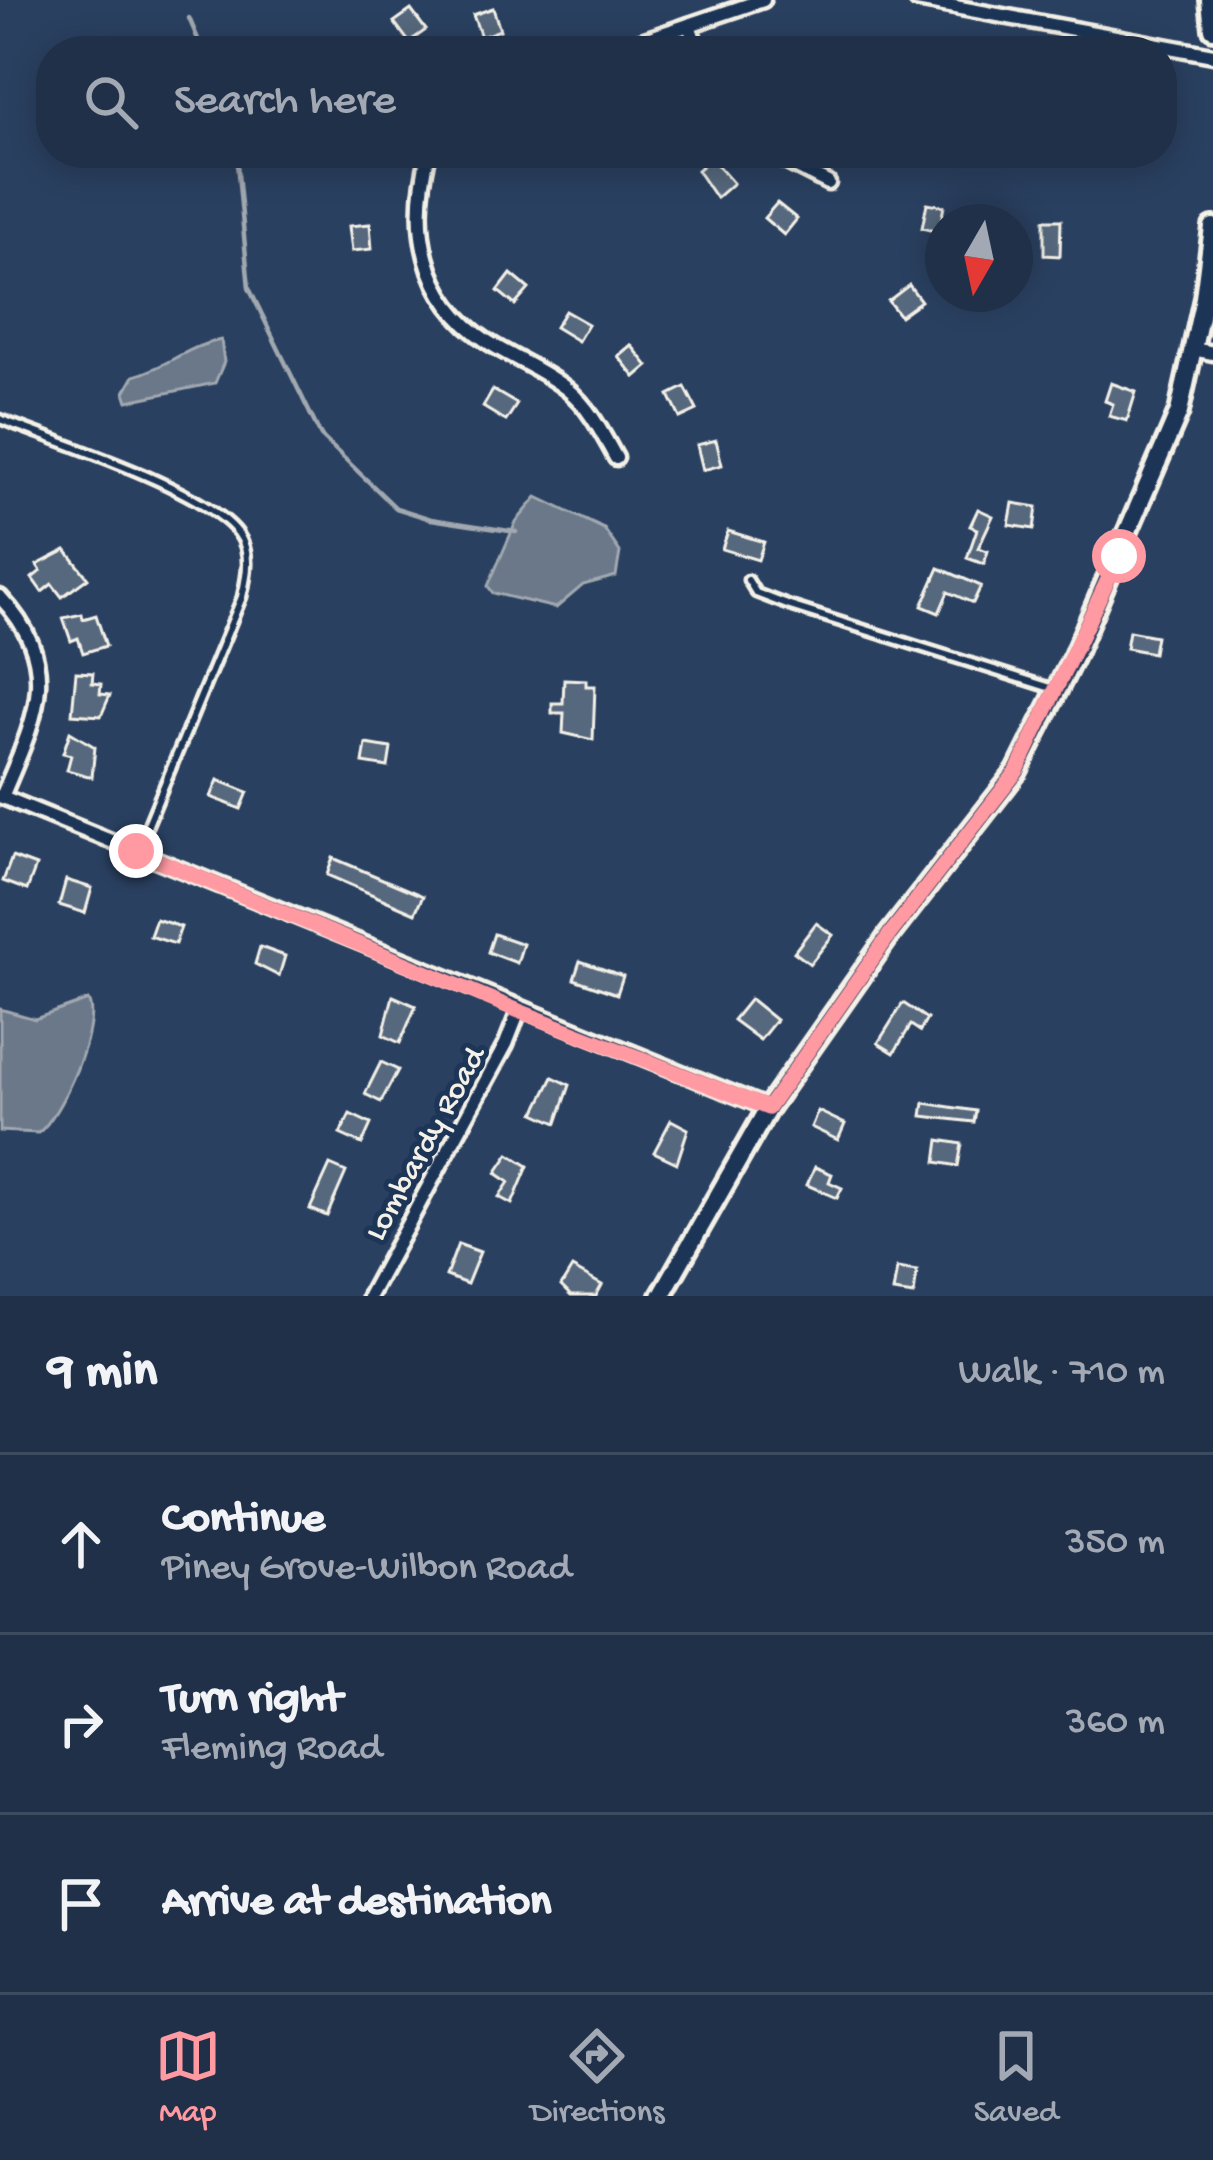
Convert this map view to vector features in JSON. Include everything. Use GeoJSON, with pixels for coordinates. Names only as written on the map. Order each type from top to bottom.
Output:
{"type":"FeatureCollection","features":[{"type":"Feature","properties":{"kind":"street"},"geometry":{"type":"LineString","coordinates":[[656,36],[763,0]]}},
{"type":"Feature","properties":{"kind":"street"},"geometry":{"type":"LineString","coordinates":[[917,0],[1111,36]]}},
{"type":"Feature","properties":{"kind":"street"},"geometry":{"type":"LineString","coordinates":[[1210,0],[1213,29]]}},
{"type":"Feature","properties":{"kind":"street"},"geometry":{"type":"LineString","coordinates":[[689,25],[693,36]]}},
{"type":"Feature","properties":{"kind":"street"},"geometry":{"type":"LineString","coordinates":[[1177,48],[1213,55]]}},
{"type":"Feature","properties":{"kind":"street"},"geometry":{"type":"LineString","coordinates":[[425,168],[418,192],[418,224],[428,268],[442,296],[486,341],[568,390],[593,415],[616,458]]}},
{"type":"Feature","properties":{"kind":"street"},"geometry":{"type":"LineString","coordinates":[[798,168],[828,183]]}},
{"type":"Feature","properties":{"kind":"street"},"geometry":{"type":"LineString","coordinates":[[661,1296],[768,1108],[890,934],[1017,771],[1058,690],[1179,412],[1213,227]]}},
{"type":"Feature","properties":{"kind":"street"},"geometry":{"type":"LineString","coordinates":[[1193,350],[1213,353]]}},
{"type":"Feature","properties":{"kind":"street"},"geometry":{"type":"LineString","coordinates":[[0,597],[31,634],[39,662],[37,715],[0,798],[768,1108]]}},
{"type":"Feature","properties":{"kind":"street","name":"Lombardy Road"},"geometry":{"type":"LineString","coordinates":[[369,1296],[506,1044],[519,1011]]}},
{"type":"Feature","properties":{"kind":"lane"},"geometry":{"type":"LineString","coordinates":[[0,419],[214,508],[242,536],[249,564],[242,596],[136,851]]}},
{"type":"Feature","properties":{"kind":"lane"},"geometry":{"type":"LineString","coordinates":[[748,580],[756,593],[790,606],[1058,690]]}},
{"type":"Feature","properties":{"kind":"water"},"geometry":{"type":"Polygon","coordinates":[[[221,340],[224,362],[215,383],[128,401],[125,392],[134,376],[221,340]]]}},
{"type":"Feature","properties":{"kind":"water"},"geometry":{"type":"Polygon","coordinates":[[[537,497],[604,529],[620,552],[616,576],[583,585],[556,608],[493,593],[488,586],[516,522],[537,497]]]}},
{"type":"Feature","properties":{"kind":"water"},"geometry":{"type":"Polygon","coordinates":[[[88,1000],[91,1012],[84,1049],[47,1124],[38,1133],[0,1131],[0,1009],[35,1019],[88,1000]]]}},
{"type":"Feature","properties":{"kind":"building"},"geometry":{"type":"Polygon","coordinates":[[[493,8],[500,30],[481,36],[473,15],[493,8]]]}},
{"type":"Feature","properties":{"kind":"building"},"geometry":{"type":"Polygon","coordinates":[[[411,10],[426,30],[404,36],[394,22],[411,10]]]}},
{"type":"Feature","properties":{"kind":"building"},"geometry":{"type":"Polygon","coordinates":[[[720,168],[733,183],[716,198],[697,170],[720,168]]]}},
{"type":"Feature","properties":{"kind":"building"},"geometry":{"type":"Polygon","coordinates":[[[777,203],[797,219],[784,235],[764,218],[777,203]]]}},
{"type":"Feature","properties":{"kind":"building"},"geometry":{"type":"Polygon","coordinates":[[[1044,220],[1061,220],[1060,256],[1044,255],[1044,220]]]}},
{"type":"Feature","properties":{"kind":"building"},"geometry":{"type":"Polygon","coordinates":[[[370,224],[372,249],[352,251],[349,226],[370,224]]]}},
{"type":"Feature","properties":{"kind":"building"},"geometry":{"type":"Polygon","coordinates":[[[511,274],[529,289],[515,305],[498,291],[511,274]]]}},
{"type":"Feature","properties":{"kind":"building"},"geometry":{"type":"Polygon","coordinates":[[[909,285],[921,301],[900,316],[888,301],[909,285]]]}},
{"type":"Feature","properties":{"kind":"building"},"geometry":{"type":"Polygon","coordinates":[[[565,311],[588,324],[578,341],[555,327],[565,311]]]}},
{"type":"Feature","properties":{"kind":"building"},"geometry":{"type":"Polygon","coordinates":[[[631,345],[648,366],[635,377],[618,356],[631,345]]]}},
{"type":"Feature","properties":{"kind":"building"},"geometry":{"type":"Polygon","coordinates":[[[1111,383],[1136,392],[1127,421],[1109,416],[1113,404],[1105,401],[1111,383]]]}},
{"type":"Feature","properties":{"kind":"building"},"geometry":{"type":"Polygon","coordinates":[[[685,387],[697,410],[680,418],[669,395],[685,387]]]}},
{"type":"Feature","properties":{"kind":"building"},"geometry":{"type":"Polygon","coordinates":[[[493,390],[517,404],[506,421],[483,407],[493,390]]]}},
{"type":"Feature","properties":{"kind":"building"},"geometry":{"type":"Polygon","coordinates":[[[716,440],[722,465],[703,470],[697,445],[716,440]]]}},
{"type":"Feature","properties":{"kind":"building"},"geometry":{"type":"Polygon","coordinates":[[[1013,503],[1037,507],[1034,529],[1009,525],[1013,503]]]}},
{"type":"Feature","properties":{"kind":"building"},"geometry":{"type":"Polygon","coordinates":[[[978,509],[993,516],[978,548],[988,551],[984,564],[967,558],[977,529],[970,526],[978,509]]]}},
{"type":"Feature","properties":{"kind":"building"},"geometry":{"type":"Polygon","coordinates":[[[728,531],[764,542],[758,560],[722,549],[728,531]]]}},
{"type":"Feature","properties":{"kind":"building"},"geometry":{"type":"Polygon","coordinates":[[[66,550],[88,578],[62,597],[52,584],[42,592],[32,578],[41,571],[37,565],[66,550]]]}},
{"type":"Feature","properties":{"kind":"building"},"geometry":{"type":"Polygon","coordinates":[[[939,568],[981,586],[973,603],[948,592],[939,613],[922,606],[939,568]]]}},
{"type":"Feature","properties":{"kind":"building"},"geometry":{"type":"Polygon","coordinates":[[[82,614],[83,619],[96,615],[106,646],[83,653],[78,638],[71,641],[63,618],[82,614]]]}},
{"type":"Feature","properties":{"kind":"building"},"geometry":{"type":"Polygon","coordinates":[[[1129,631],[1156,636],[1153,653],[1126,648],[1129,631]]]}},
{"type":"Feature","properties":{"kind":"building"},"geometry":{"type":"Polygon","coordinates":[[[76,672],[93,673],[92,683],[101,684],[100,694],[110,695],[101,716],[72,714],[76,672]]]}},
{"type":"Feature","properties":{"kind":"building"},"geometry":{"type":"Polygon","coordinates":[[[564,679],[586,680],[586,686],[595,686],[593,740],[563,733],[564,713],[552,713],[552,703],[563,703],[564,679]]]}},
{"type":"Feature","properties":{"kind":"building"},"geometry":{"type":"Polygon","coordinates":[[[70,732],[95,747],[92,777],[67,770],[71,755],[63,753],[70,732]]]}},
{"type":"Feature","properties":{"kind":"building"},"geometry":{"type":"Polygon","coordinates":[[[366,744],[391,748],[388,767],[363,763],[366,744]]]}},
{"type":"Feature","properties":{"kind":"building"},"geometry":{"type":"Polygon","coordinates":[[[218,780],[248,792],[241,809],[211,797],[218,780]]]}},
{"type":"Feature","properties":{"kind":"building"},"geometry":{"type":"Polygon","coordinates":[[[12,857],[36,866],[27,890],[3,881],[12,857]]]}},
{"type":"Feature","properties":{"kind":"building"},"geometry":{"type":"Polygon","coordinates":[[[333,858],[423,896],[415,913],[327,875],[333,858]]]}},
{"type":"Feature","properties":{"kind":"building"},"geometry":{"type":"Polygon","coordinates":[[[66,880],[92,888],[85,913],[59,905],[66,880]]]}},
{"type":"Feature","properties":{"kind":"building"},"geometry":{"type":"Polygon","coordinates":[[[156,919],[181,927],[175,944],[150,936],[156,919]]]}},
{"type":"Feature","properties":{"kind":"building"},"geometry":{"type":"Polygon","coordinates":[[[816,923],[833,935],[810,964],[794,952],[816,923]]]}},
{"type":"Feature","properties":{"kind":"building"},"geometry":{"type":"Polygon","coordinates":[[[494,934],[523,944],[517,963],[488,952],[494,934]]]}},
{"type":"Feature","properties":{"kind":"building"},"geometry":{"type":"Polygon","coordinates":[[[260,947],[285,956],[279,976],[255,964],[260,947]]]}},
{"type":"Feature","properties":{"kind":"building"},"geometry":{"type":"Polygon","coordinates":[[[580,961],[623,976],[617,994],[574,979],[580,961]]]}},
{"type":"Feature","properties":{"kind":"building"},"geometry":{"type":"Polygon","coordinates":[[[393,996],[416,1006],[400,1043],[383,1035],[393,996]]]}},
{"type":"Feature","properties":{"kind":"building"},"geometry":{"type":"Polygon","coordinates":[[[750,999],[776,1020],[760,1040],[733,1020],[750,999]]]}},
{"type":"Feature","properties":{"kind":"building"},"geometry":{"type":"Polygon","coordinates":[[[903,1003],[927,1019],[920,1031],[911,1025],[894,1053],[878,1043],[903,1003]]]}},
{"type":"Feature","properties":{"kind":"building"},"geometry":{"type":"Polygon","coordinates":[[[381,1062],[398,1070],[381,1102],[365,1094],[381,1062]]]}},
{"type":"Feature","properties":{"kind":"building"},"geometry":{"type":"Polygon","coordinates":[[[553,1077],[570,1085],[557,1123],[535,1113],[553,1077]]]}},
{"type":"Feature","properties":{"kind":"building"},"geometry":{"type":"Polygon","coordinates":[[[924,1103],[976,1111],[974,1122],[922,1116],[924,1103]]]}},
{"type":"Feature","properties":{"kind":"building"},"geometry":{"type":"Polygon","coordinates":[[[818,1111],[845,1124],[838,1140],[811,1127],[818,1111]]]}},
{"type":"Feature","properties":{"kind":"building"},"geometry":{"type":"Polygon","coordinates":[[[350,1114],[371,1124],[362,1144],[340,1134],[350,1114]]]}},
{"type":"Feature","properties":{"kind":"building"},"geometry":{"type":"Polygon","coordinates":[[[671,1120],[688,1129],[677,1163],[654,1152],[671,1120]]]}},
{"type":"Feature","properties":{"kind":"building"},"geometry":{"type":"Polygon","coordinates":[[[939,1140],[962,1144],[958,1166],[936,1162],[939,1140]]]}},
{"type":"Feature","properties":{"kind":"building"},"geometry":{"type":"Polygon","coordinates":[[[509,1154],[528,1166],[512,1204],[499,1197],[509,1182],[496,1173],[509,1154]]]}},
{"type":"Feature","properties":{"kind":"building"},"geometry":{"type":"Polygon","coordinates":[[[330,1165],[346,1172],[327,1216],[310,1209],[330,1165]]]}},
{"type":"Feature","properties":{"kind":"building"},"geometry":{"type":"Polygon","coordinates":[[[815,1167],[832,1174],[829,1182],[842,1188],[837,1198],[807,1185],[815,1167]]]}},
{"type":"Feature","properties":{"kind":"building"},"geometry":{"type":"Polygon","coordinates":[[[458,1244],[480,1252],[467,1284],[446,1276],[458,1244]]]}},
{"type":"Feature","properties":{"kind":"building"},"geometry":{"type":"Polygon","coordinates":[[[572,1268],[602,1285],[596,1296],[571,1296],[561,1286],[572,1268]]]}},
{"type":"Feature","properties":{"kind":"building"},"geometry":{"type":"Polygon","coordinates":[[[897,1268],[917,1271],[914,1295],[893,1292],[897,1268]]]}},
{"type":"Feature","properties":{"kind":"waterway"},"geometry":{"type":"LineString","coordinates":[[189,18],[197,36]]}},
{"type":"Feature","properties":{"kind":"waterway"},"geometry":{"type":"LineString","coordinates":[[237,168],[249,288],[321,436],[396,508],[431,519],[516,532]]}},
{"type":"Feature","properties":{"kind":"route"},"geometry":{"type":"LineString","coordinates":[[136,851],[519,1011],[768,1108],[890,934],[1017,771],[1119,556]]}}]}
